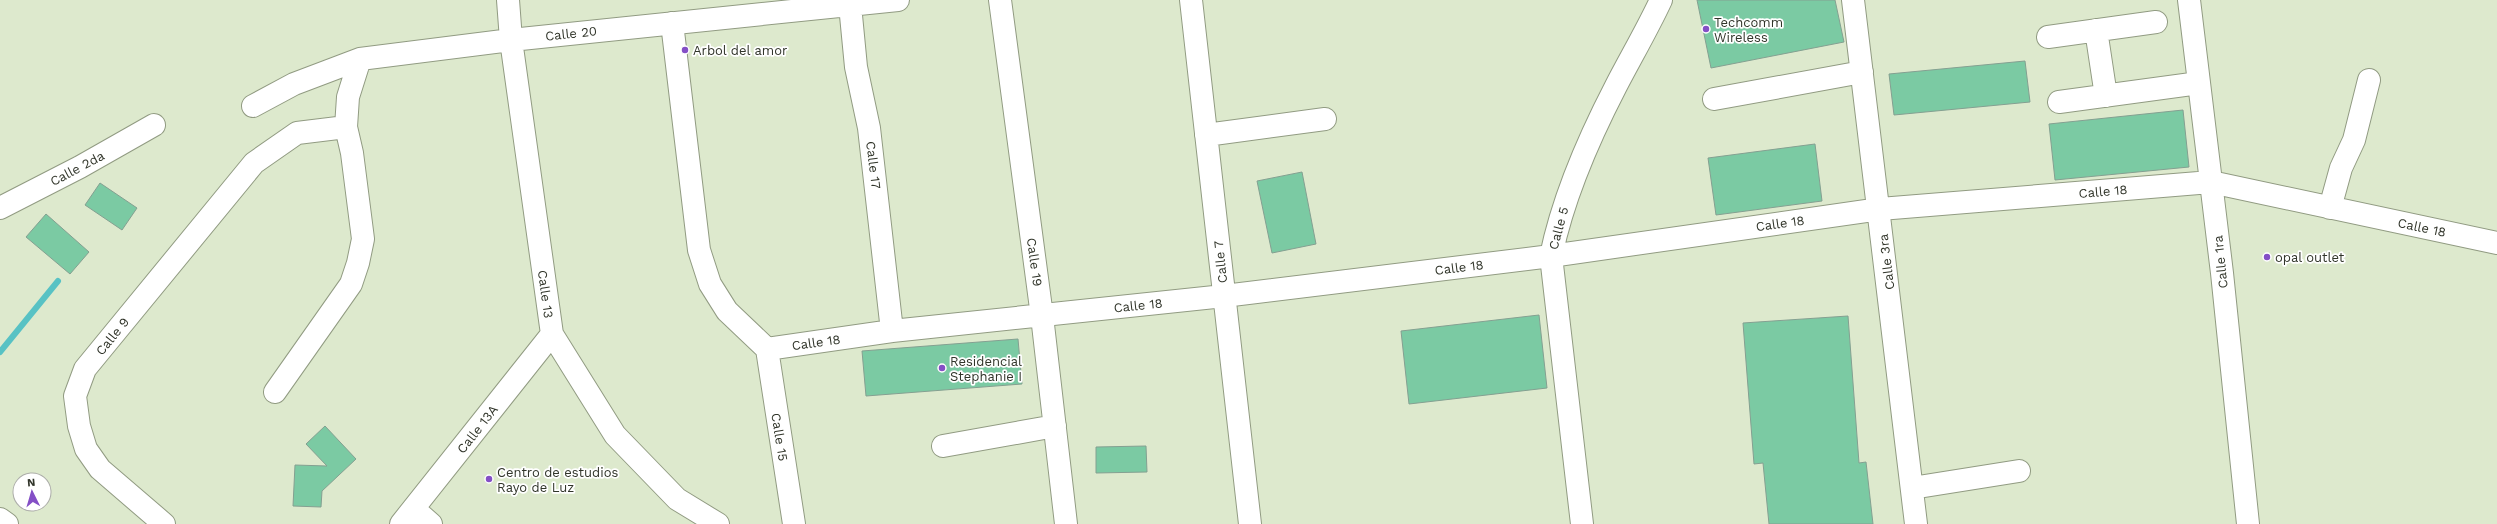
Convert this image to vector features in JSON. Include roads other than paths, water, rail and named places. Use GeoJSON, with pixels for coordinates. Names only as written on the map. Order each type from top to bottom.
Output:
{"type":"FeatureCollection","features":[{"type":"Feature","properties":{"kind":"street","name":"Calle 13"},"geometry":{"type":"LineString","coordinates":[[508,0],[511,40],[552,334],[615,436],[677,498],[718,524]]}},
{"type":"Feature","properties":{"kind":"street","name":"Calle 20"},"geometry":{"type":"LineString","coordinates":[[253,106],[294,84],[360,59],[511,40],[851,3],[898,0]]}},
{"type":"Feature","properties":{"kind":"street","name":"Calle 19"},"geometry":{"type":"LineString","coordinates":[[1000,0],[1042,316],[1066,524]]}},
{"type":"Feature","properties":{"kind":"street","name":"Calle 7"},"geometry":{"type":"LineString","coordinates":[[1191,0],[1250,524]]}},
{"type":"Feature","properties":{"kind":"street","name":"Calle 5"},"geometry":{"type":"LineString","coordinates":[[1582,524],[1550,256],[1558,219],[1573,181],[1615,88],[1661,0]]}},
{"type":"Feature","properties":{"kind":"street","name":"Calle 3ra"},"geometry":{"type":"LineString","coordinates":[[1854,0],[1880,209],[1916,524]]}},
{"type":"Feature","properties":{"kind":"street","name":"Calle 1ra"},"geometry":{"type":"LineString","coordinates":[[2189,0],[2211,182],[2248,524]]}},
{"type":"Feature","properties":{"kind":"street","name":"Calle 17"},"geometry":{"type":"LineString","coordinates":[[851,3],[856,67],[870,136],[892,331]]}},
{"type":"Feature","properties":{"kind":"street"},"geometry":{"type":"LineString","coordinates":[[2048,37],[2156,22]]}},
{"type":"Feature","properties":{"kind":"street"},"geometry":{"type":"LineString","coordinates":[[672,23],[699,250],[710,284],[727,310],[767,349]]}},
{"type":"Feature","properties":{"kind":"street"},"geometry":{"type":"LineString","coordinates":[[2096,30],[2106,96]]}},
{"type":"Feature","properties":{"kind":"street"},"geometry":{"type":"LineString","coordinates":[[275,392],[351,284],[358,263],[363,239],[352,153],[346,127],[348,97],[360,59]]}},
{"type":"Feature","properties":{"kind":"street"},"geometry":{"type":"LineString","coordinates":[[1714,99],[1862,72]]}},
{"type":"Feature","properties":{"kind":"street"},"geometry":{"type":"LineString","coordinates":[[2330,208],[2341,168],[2354,140],[2369,80]]}},
{"type":"Feature","properties":{"kind":"street"},"geometry":{"type":"LineString","coordinates":[[2059,102],[2199,83]]}},
{"type":"Feature","properties":{"kind":"street"},"geometry":{"type":"LineString","coordinates":[[1206,135],[1325,119]]}},
{"type":"Feature","properties":{"kind":"street","name":"Calle 2da"},"geometry":{"type":"LineString","coordinates":[[0,208],[80,167],[154,125]]}},
{"type":"Feature","properties":{"kind":"street","name":"Calle 9"},"geometry":{"type":"LineString","coordinates":[[164,524],[100,469],[86,449],[79,426],[75,396],[85,369],[254,163],[297,133],[346,127]]}},
{"type":"Feature","properties":{"kind":"street","name":"Calle 18"},"geometry":{"type":"LineString","coordinates":[[767,349],[892,331],[1224,296],[1550,256],[1880,209],[2211,182],[2497,243]]}},
{"type":"Feature","properties":{"kind":"street","name":"Calle 13A"},"geometry":{"type":"LineString","coordinates":[[407,517],[552,334]]}},
{"type":"Feature","properties":{"kind":"street","name":"Calle 15"},"geometry":{"type":"LineString","coordinates":[[767,349],[794,524]]}},
{"type":"Feature","properties":{"kind":"street"},"geometry":{"type":"LineString","coordinates":[[943,446],[1054,426]]}},
{"type":"Feature","properties":{"kind":"street"},"geometry":{"type":"LineString","coordinates":[[1912,488],[2019,471]]}},
{"type":"Feature","properties":{"kind":"street"},"geometry":{"type":"LineString","coordinates":[[407,517],[431,524]]}},
{"type":"Feature","properties":{"kind":"street"},"geometry":{"type":"LineString","coordinates":[[0,519],[7,524]]}},
{"type":"Feature","properties":{"kind":"waterway"},"geometry":{"type":"LineString","coordinates":[[0,352],[58,281]]}},
{"type":"Feature","properties":{"kind":"place","name":"Techcomm Wireless"},"geometry":{"type":"Point","coordinates":[1706,29]}},
{"type":"Feature","properties":{"kind":"place","name":"Arbol del amor"},"geometry":{"type":"Point","coordinates":[685,50]}},
{"type":"Feature","properties":{"kind":"place","name":"opal outlet"},"geometry":{"type":"Point","coordinates":[2267,257]}},
{"type":"Feature","properties":{"kind":"place","name":"Residencial Stephanie I"},"geometry":{"type":"Point","coordinates":[942,368]}},
{"type":"Feature","properties":{"kind":"place","name":"Centro de estudios Rayo de Luz"},"geometry":{"type":"Point","coordinates":[489,479]}}]}
